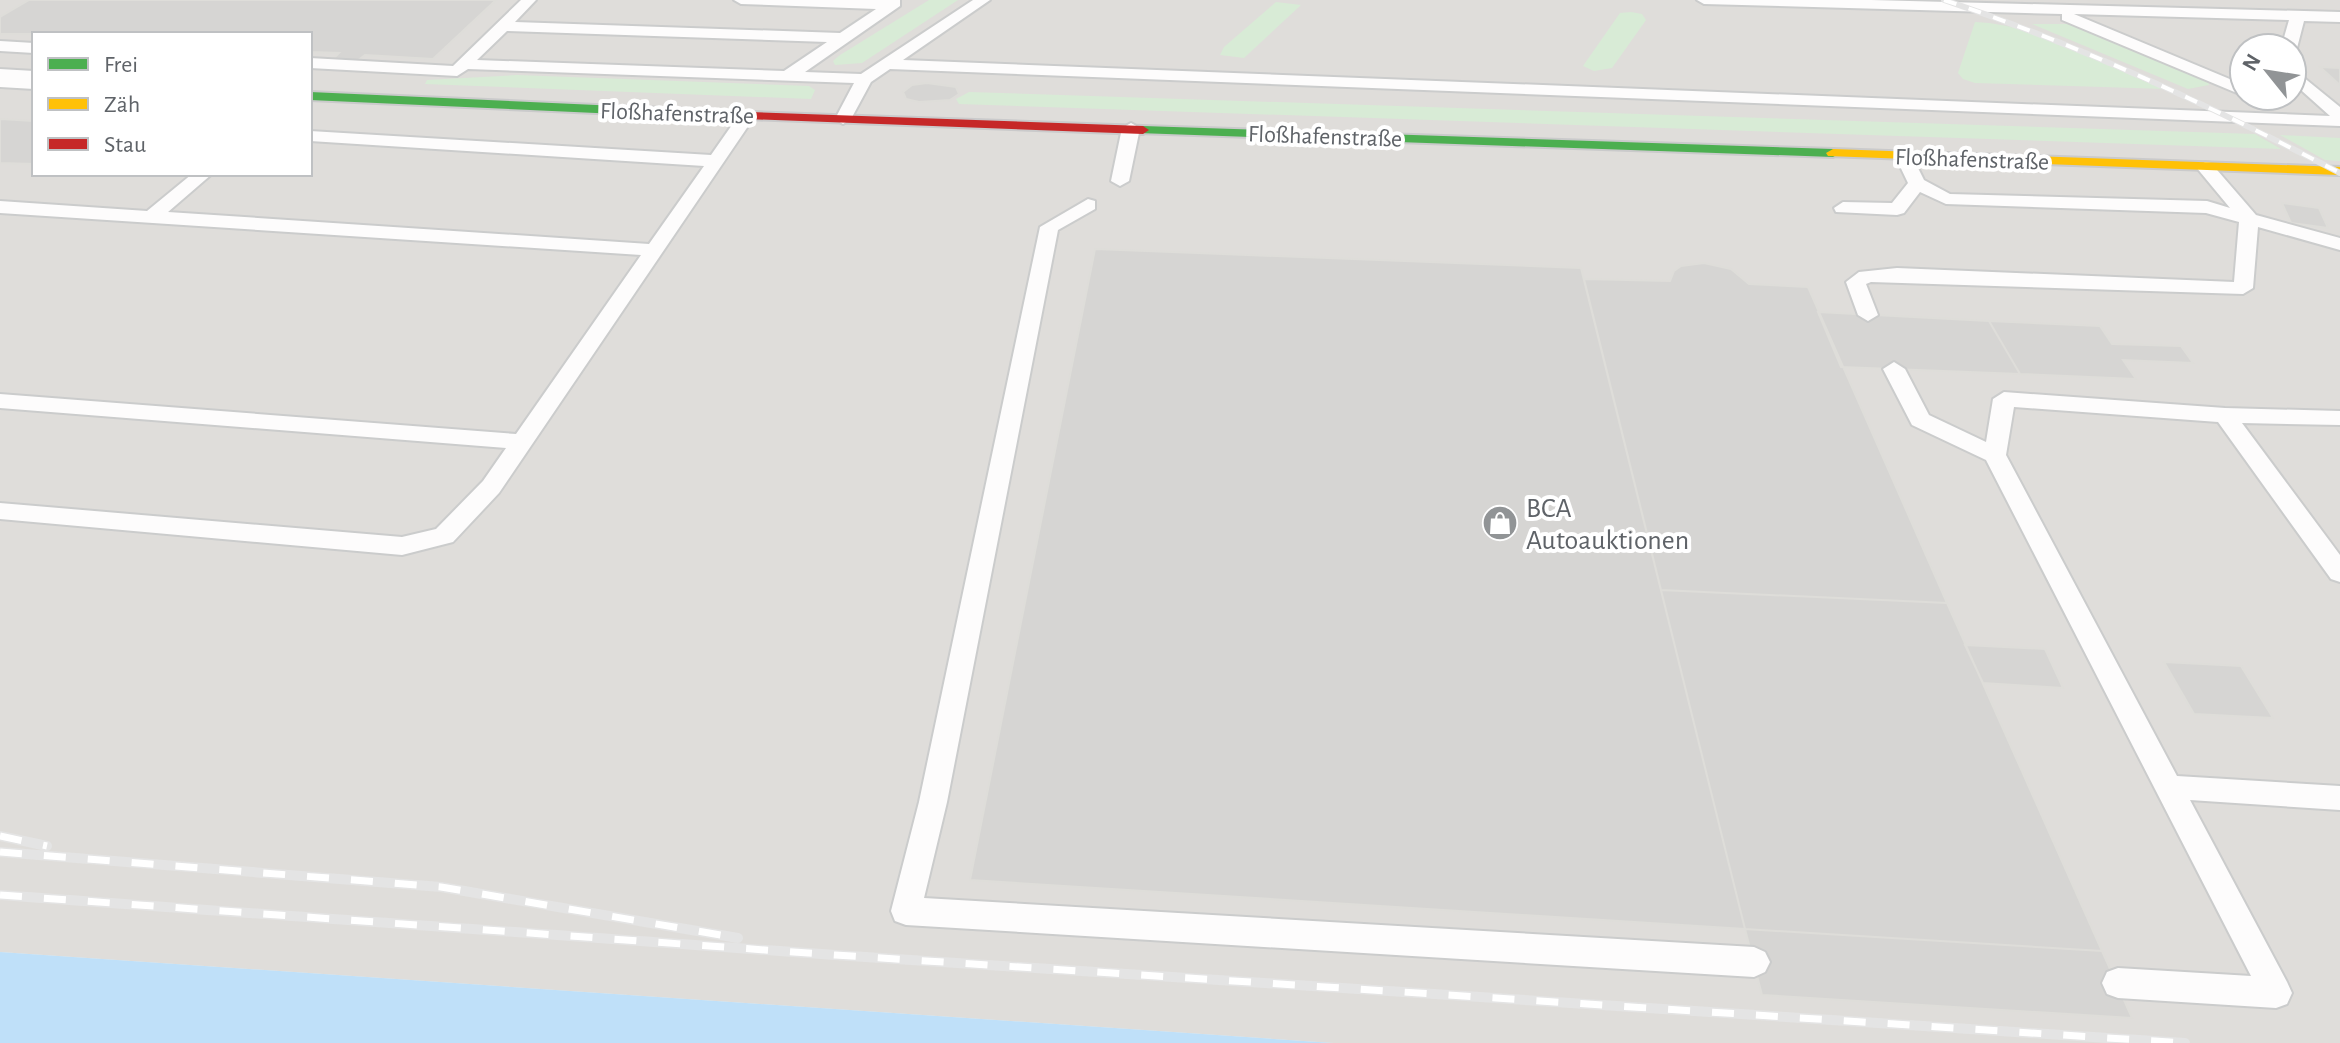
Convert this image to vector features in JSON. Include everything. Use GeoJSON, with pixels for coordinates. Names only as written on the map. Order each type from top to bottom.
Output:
{"type":"FeatureCollection","features":[{"type":"Feature","properties":{"kind":"street"},"geometry":{"type":"LineString","coordinates":[[0,78],[32,80]]}},
{"type":"Feature","properties":{"kind":"street","name":"Floßhafenstraße"},"geometry":{"type":"LineString","coordinates":[[312,96],[747,116],[2340,171]]}},
{"type":"Feature","properties":{"kind":"lane"},"geometry":{"type":"LineString","coordinates":[[312,63],[457,71],[529,0]]}},
{"type":"Feature","properties":{"kind":"lane"},"geometry":{"type":"LineString","coordinates":[[741,0],[896,2]]}},
{"type":"Feature","properties":{"kind":"lane"},"geometry":{"type":"LineString","coordinates":[[843,119],[864,79],[983,0]]}},
{"type":"Feature","properties":{"kind":"lane"},"geometry":{"type":"LineString","coordinates":[[1704,0],[2021,6]]}},
{"type":"Feature","properties":{"kind":"lane"},"geometry":{"type":"LineString","coordinates":[[1983,0],[2050,10],[2109,6],[2196,13],[2340,17]]}},
{"type":"Feature","properties":{"kind":"lane"},"geometry":{"type":"LineString","coordinates":[[2183,0],[2196,13]]}},
{"type":"Feature","properties":{"kind":"lane"},"geometry":{"type":"LineString","coordinates":[[2264,0],[2290,16]]}},
{"type":"Feature","properties":{"kind":"lane"},"geometry":{"type":"LineString","coordinates":[[788,76],[896,2]]}},
{"type":"Feature","properties":{"kind":"lane"},"geometry":{"type":"LineString","coordinates":[[2050,10],[2228,84]]}},
{"type":"Feature","properties":{"kind":"lane"},"geometry":{"type":"LineString","coordinates":[[2290,16],[2290,32]]}},
{"type":"Feature","properties":{"kind":"lane"},"geometry":{"type":"LineString","coordinates":[[503,26],[843,38]]}},
{"type":"Feature","properties":{"kind":"lane"},"geometry":{"type":"LineString","coordinates":[[0,46],[32,48]]}},
{"type":"Feature","properties":{"kind":"lane"},"geometry":{"type":"LineString","coordinates":[[465,64],[864,79]]}},
{"type":"Feature","properties":{"kind":"lane"},"geometry":{"type":"LineString","coordinates":[[886,64],[2340,118]]}},
{"type":"Feature","properties":{"kind":"lane"},"geometry":{"type":"LineString","coordinates":[[2308,88],[2340,118]]}},
{"type":"Feature","properties":{"kind":"lane"},"geometry":{"type":"LineString","coordinates":[[2285,112],[2297,118]]}},
{"type":"Feature","properties":{"kind":"lane"},"geometry":{"type":"LineString","coordinates":[[0,511],[402,546],[444,536],[491,487],[747,116]]}},
{"type":"Feature","properties":{"kind":"lane"},"geometry":{"type":"LineString","coordinates":[[1120,181],[1131,128]]}},
{"type":"Feature","properties":{"kind":"lane"},"geometry":{"type":"LineString","coordinates":[[312,136],[716,161]]}},
{"type":"Feature","properties":{"kind":"lane"},"geometry":{"type":"LineString","coordinates":[[1904,156],[1917,183],[1946,199],[2207,207],[2340,244]]}},
{"type":"Feature","properties":{"kind":"lane"},"geometry":{"type":"LineString","coordinates":[[1868,315],[1856,282],[1866,276],[1897,274],[2243,288],[2249,218],[2205,167]]}},
{"type":"Feature","properties":{"kind":"lane"},"geometry":{"type":"LineString","coordinates":[[151,217],[201,176]]}},
{"type":"Feature","properties":{"kind":"lane"},"geometry":{"type":"LineString","coordinates":[[1843,208],[1897,209],[1917,183]]}},
{"type":"Feature","properties":{"kind":"lane"},"geometry":{"type":"LineString","coordinates":[[1088,205],[1049,227],[933,802],[906,911],[1754,962]]}},
{"type":"Feature","properties":{"kind":"lane"},"geometry":{"type":"LineString","coordinates":[[0,207],[655,250]]}},
{"type":"Feature","properties":{"kind":"lane"},"geometry":{"type":"LineString","coordinates":[[1894,369],[1920,420],[1995,455]]}},
{"type":"Feature","properties":{"kind":"lane"},"geometry":{"type":"LineString","coordinates":[[2118,983],[2276,993],[1995,455],[2004,399],[2225,415],[2340,418]]}},
{"type":"Feature","properties":{"kind":"lane"},"geometry":{"type":"LineString","coordinates":[[0,401],[522,442]]}},
{"type":"Feature","properties":{"kind":"lane"},"geometry":{"type":"LineString","coordinates":[[2225,415],[2340,573]]}},
{"type":"Feature","properties":{"kind":"lane"},"geometry":{"type":"LineString","coordinates":[[2168,787],[2340,798]]}},
{"type":"Feature","properties":{"kind":"shaded area"},"geometry":{"type":"Polygon","coordinates":[[[0,0],[2340,0],[2340,1043],[1333,1043],[0,952],[0,0]]]}},
{"type":"Feature","properties":{"kind":"green space"},"geometry":{"type":"Polygon","coordinates":[[[929,0],[958,0],[862,63],[835,65],[833,61],[840,55],[929,0]]]}},
{"type":"Feature","properties":{"kind":"green space"},"geometry":{"type":"Polygon","coordinates":[[[1276,2],[1301,5],[1244,58],[1220,55],[1224,47],[1276,2]]]}},
{"type":"Feature","properties":{"kind":"green space"},"geometry":{"type":"Polygon","coordinates":[[[1620,13],[1642,14],[1646,20],[1612,68],[1594,71],[1583,66],[1620,13]]]}},
{"type":"Feature","properties":{"kind":"green space"},"geometry":{"type":"Polygon","coordinates":[[[1975,22],[1998,24],[2047,37],[2165,89],[1975,83],[1963,79],[1958,73],[1975,22]]]}},
{"type":"Feature","properties":{"kind":"green space"},"geometry":{"type":"Polygon","coordinates":[[[2032,24],[2069,24],[2208,80],[2209,85],[2188,89],[2032,24]]]}},
{"type":"Feature","properties":{"kind":"green space"},"geometry":{"type":"Polygon","coordinates":[[[517,75],[809,86],[815,90],[811,99],[425,84],[427,80],[517,75]]]}},
{"type":"Feature","properties":{"kind":"green space"},"geometry":{"type":"Polygon","coordinates":[[[969,92],[2255,134],[2281,149],[959,104],[956,99],[969,92]]]}},
{"type":"Feature","properties":{"kind":"green space"},"geometry":{"type":"Polygon","coordinates":[[[2280,135],[2340,138],[2340,161],[2325,160],[2280,135]]]}},
{"type":"Feature","properties":{"kind":"water"},"geometry":{"type":"Polygon","coordinates":[[[0,952],[1333,1043],[0,1043],[0,952]]]}},
{"type":"Feature","properties":{"kind":"building"},"geometry":{"type":"Polygon","coordinates":[[[29,0],[496,0],[433,59],[365,55],[357,61],[332,60],[339,53],[312,52],[312,32],[0,34],[0,17],[29,0]]]}},
{"type":"Feature","properties":{"kind":"building"},"geometry":{"type":"Polygon","coordinates":[[[2320,67],[2340,68],[2340,85],[2320,67]]]}},
{"type":"Feature","properties":{"kind":"building"},"geometry":{"type":"Polygon","coordinates":[[[927,83],[956,87],[959,94],[950,100],[919,102],[906,99],[903,92],[912,85],[927,83]]]}},
{"type":"Feature","properties":{"kind":"building"},"geometry":{"type":"Polygon","coordinates":[[[0,119],[32,121],[32,164],[0,163],[0,119]]]}},
{"type":"Feature","properties":{"kind":"building"},"geometry":{"type":"Polygon","coordinates":[[[2282,203],[2319,208],[2328,228],[2291,223],[2282,203]]]}},
{"type":"Feature","properties":{"kind":"building"},"geometry":{"type":"Polygon","coordinates":[[[1095,249],[1581,268],[1745,929],[970,880],[1095,249]]]}},
{"type":"Feature","properties":{"kind":"building"},"geometry":{"type":"Polygon","coordinates":[[[1704,263],[1731,269],[1749,284],[1808,287],[1947,603],[1661,590],[1584,279],[1670,281],[1674,271],[1681,266],[1704,263]]]}},
{"type":"Feature","properties":{"kind":"building"},"geometry":{"type":"Polygon","coordinates":[[[1818,312],[1989,321],[2020,374],[1841,367],[1818,312]]]}},
{"type":"Feature","properties":{"kind":"building"},"geometry":{"type":"Polygon","coordinates":[[[1989,321],[2100,326],[2112,344],[2181,346],[2193,363],[2123,360],[2136,379],[2020,374],[1989,321]]]}},
{"type":"Feature","properties":{"kind":"building"},"geometry":{"type":"Polygon","coordinates":[[[1661,590],[1947,603],[2102,951],[1745,929],[1661,590]]]}},
{"type":"Feature","properties":{"kind":"building"},"geometry":{"type":"Polygon","coordinates":[[[1965,645],[2045,649],[2063,688],[1983,683],[1965,645]]]}},
{"type":"Feature","properties":{"kind":"building"},"geometry":{"type":"Polygon","coordinates":[[[2164,662],[2241,666],[2273,718],[2194,714],[2164,662]]]}},
{"type":"Feature","properties":{"kind":"building"},"geometry":{"type":"Polygon","coordinates":[[[1745,929],[2102,951],[2132,1018],[1762,995],[1745,929]]]}},
{"type":"Feature","properties":{"kind":"railway"},"geometry":{"type":"LineString","coordinates":[[1944,0],[2046,37],[2145,79],[2340,173]]}},
{"type":"Feature","properties":{"kind":"railway"},"geometry":{"type":"LineString","coordinates":[[0,836],[47,846]]}},
{"type":"Feature","properties":{"kind":"railway"},"geometry":{"type":"LineString","coordinates":[[0,852],[441,887],[738,938]]}},
{"type":"Feature","properties":{"kind":"railway"},"geometry":{"type":"LineString","coordinates":[[0,895],[835,955],[2185,1043]]}},
{"type":"Feature","properties":{"kind":"traffic: fast"},"geometry":{"type":"LineString","coordinates":[[312,96],[750,116]]}},
{"type":"Feature","properties":{"kind":"traffic: fast"},"geometry":{"type":"LineString","coordinates":[[1143,130],[1833,153]]}},
{"type":"Feature","properties":{"kind":"traffic: slow"},"geometry":{"type":"LineString","coordinates":[[1833,153],[2340,171]]}},
{"type":"Feature","properties":{"kind":"traffic: jam"},"geometry":{"type":"LineString","coordinates":[[750,116],[1143,130]]}},
{"type":"Feature","properties":{"kind":"place","name":"BCA Autoauktionen"},"geometry":{"type":"Point","coordinates":[1500,523]}}]}
